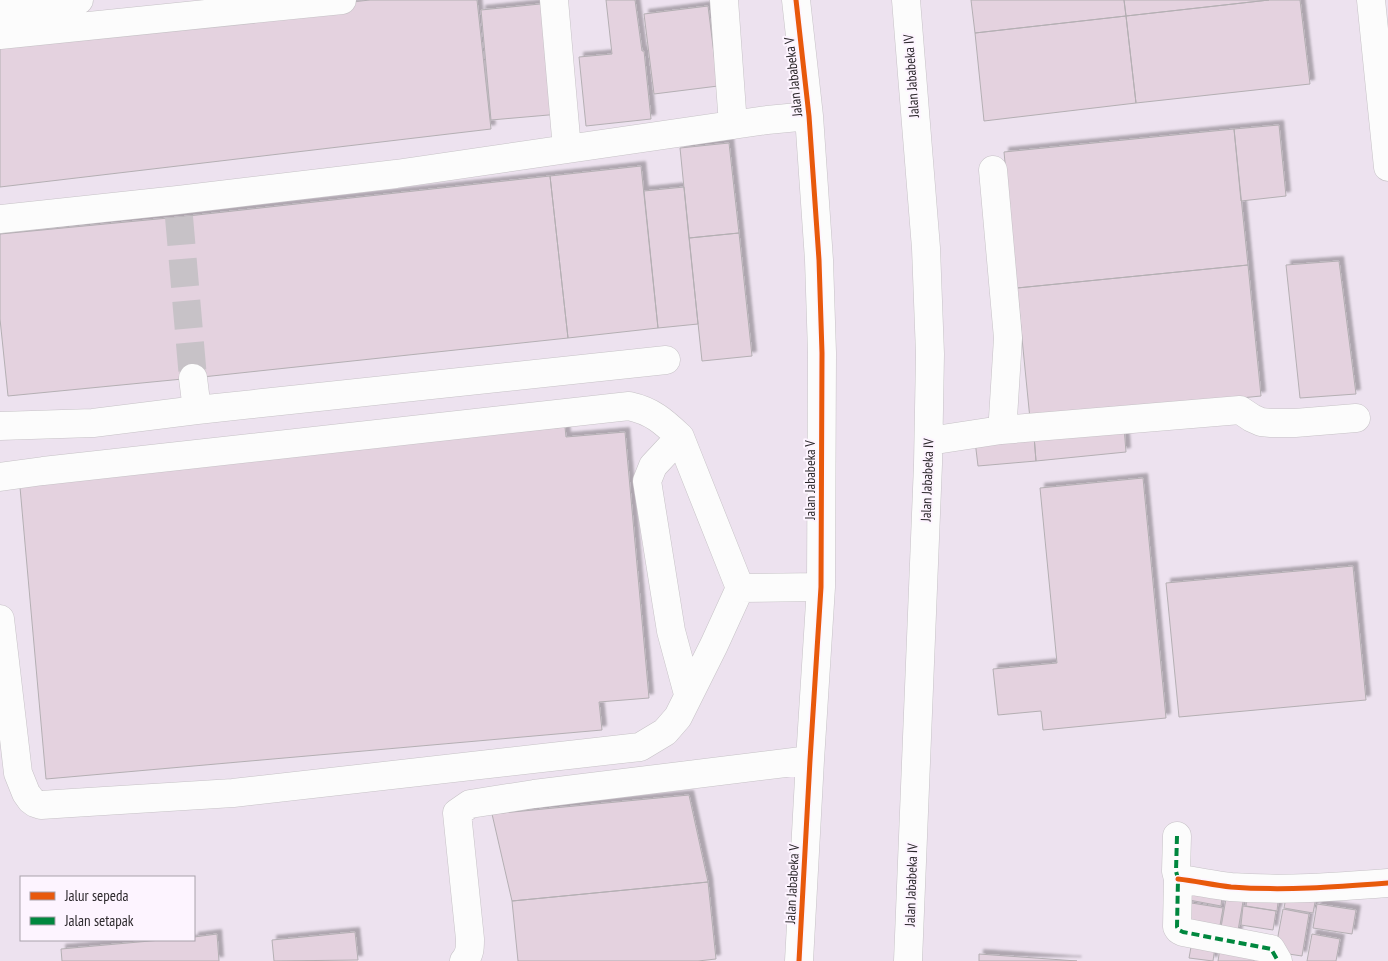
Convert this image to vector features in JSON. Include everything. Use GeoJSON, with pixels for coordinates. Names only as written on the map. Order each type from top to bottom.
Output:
{"type":"FeatureCollection","features":[{"type":"Feature","properties":{"kind":"street"},"geometry":{"type":"LineString","coordinates":[[0,8],[79,0]]}},
{"type":"Feature","properties":{"kind":"street"},"geometry":{"type":"LineString","coordinates":[[0,35],[342,0]]}},
{"type":"Feature","properties":{"kind":"street"},"geometry":{"type":"LineString","coordinates":[[554,0],[567,149]]}},
{"type":"Feature","properties":{"kind":"street"},"geometry":{"type":"LineString","coordinates":[[724,0],[733,125]]}},
{"type":"Feature","properties":{"kind":"street","name":"Jalan Jababeka V"},"geometry":{"type":"LineString","coordinates":[[796,0],[809,116],[819,260],[822,353],[821,587],[799,961]]}},
{"type":"Feature","properties":{"kind":"street","name":"Jalan Jababeka IV"},"geometry":{"type":"LineString","coordinates":[[906,0],[926,248],[930,354],[929,441],[908,961]]}},
{"type":"Feature","properties":{"kind":"street"},"geometry":{"type":"LineString","coordinates":[[1370,0],[1383,66],[1388,168]]}},
{"type":"Feature","properties":{"kind":"street"},"geometry":{"type":"LineString","coordinates":[[0,219],[179,208],[567,149],[767,120],[809,116]]}},
{"type":"Feature","properties":{"kind":"street"},"geometry":{"type":"LineString","coordinates":[[993,170],[1008,338],[1001,430]]}},
{"type":"Feature","properties":{"kind":"street"},"geometry":{"type":"LineString","coordinates":[[0,426],[94,423],[197,410],[666,360]]}},
{"type":"Feature","properties":{"kind":"street"},"geometry":{"type":"LineString","coordinates":[[193,378],[197,410]]}},
{"type":"Feature","properties":{"kind":"street"},"geometry":{"type":"LineString","coordinates":[[0,477],[629,406],[643,409],[661,419],[680,437],[740,588],[678,717],[665,732],[640,747],[233,793],[41,805],[31,800],[18,773],[0,619]]}},
{"type":"Feature","properties":{"kind":"street"},"geometry":{"type":"LineString","coordinates":[[929,441],[1001,430],[1240,410],[1261,422],[1271,423],[1356,418]]}},
{"type":"Feature","properties":{"kind":"street"},"geometry":{"type":"LineString","coordinates":[[680,437],[652,466],[647,481],[670,631],[688,694]]}},
{"type":"Feature","properties":{"kind":"street"},"geometry":{"type":"LineString","coordinates":[[740,588],[821,587]]}},
{"type":"Feature","properties":{"kind":"street"},"geometry":{"type":"LineString","coordinates":[[464,961],[470,950],[470,939],[457,813],[470,804],[534,794],[810,760]]}},
{"type":"Feature","properties":{"kind":"street"},"geometry":{"type":"LineString","coordinates":[[1177,836],[1176,870],[1178,879],[1179,930],[1271,949],[1278,961]]}},
{"type":"Feature","properties":{"kind":"street"},"geometry":{"type":"LineString","coordinates":[[1178,879],[1231,887],[1282,888],[1331,888],[1388,883]]}},
{"type":"Feature","properties":{"kind":"shaded area"},"geometry":{"type":"Polygon","coordinates":[[[0,0],[1388,0],[1388,961],[0,961],[0,0]]]}},
{"type":"Feature","properties":{"kind":"building"},"geometry":{"type":"Polygon","coordinates":[[[370,0],[477,0],[491,129],[0,187],[0,40],[370,0]]]}},
{"type":"Feature","properties":{"kind":"building"},"geometry":{"type":"Polygon","coordinates":[[[606,0],[635,0],[642,51],[644,51],[651,119],[586,126],[579,57],[612,54],[606,0]]]}},
{"type":"Feature","properties":{"kind":"building"},"geometry":{"type":"Polygon","coordinates":[[[971,0],[1124,0],[1126,16],[975,33],[971,0]]]}},
{"type":"Feature","properties":{"kind":"building"},"geometry":{"type":"Polygon","coordinates":[[[1124,0],[1269,0],[1126,16],[1124,0]]]}},
{"type":"Feature","properties":{"kind":"building"},"geometry":{"type":"Polygon","coordinates":[[[1269,0],[1300,0],[1310,84],[1136,103],[1126,16],[1269,0]]]}},
{"type":"Feature","properties":{"kind":"building"},"geometry":{"type":"Polygon","coordinates":[[[550,3],[560,114],[491,120],[481,10],[550,3]]]}},
{"type":"Feature","properties":{"kind":"building"},"geometry":{"type":"Polygon","coordinates":[[[708,6],[718,86],[654,94],[644,14],[708,6]]]}},
{"type":"Feature","properties":{"kind":"building"},"geometry":{"type":"Polygon","coordinates":[[[1126,16],[1136,103],[984,121],[975,33],[1126,16]]]}},
{"type":"Feature","properties":{"kind":"building"},"geometry":{"type":"Polygon","coordinates":[[[1279,125],[1286,196],[1241,201],[1234,129],[1279,125]]]}},
{"type":"Feature","properties":{"kind":"building"},"geometry":{"type":"Polygon","coordinates":[[[1234,129],[1248,265],[1017,288],[1004,152],[1234,129]]]}},
{"type":"Feature","properties":{"kind":"building"},"geometry":{"type":"Polygon","coordinates":[[[729,143],[739,233],[689,238],[680,148],[729,143]]]}},
{"type":"Feature","properties":{"kind":"building"},"geometry":{"type":"Polygon","coordinates":[[[641,166],[658,328],[568,338],[550,176],[641,166]]]}},
{"type":"Feature","properties":{"kind":"building"},"geometry":{"type":"Polygon","coordinates":[[[550,176],[568,338],[8,396],[0,319],[0,234],[179,217],[550,176]]]}},
{"type":"Feature","properties":{"kind":"building"},"geometry":{"type":"Polygon","coordinates":[[[684,187],[698,324],[658,328],[644,191],[684,187]]]}},
{"type":"Feature","properties":{"kind":"building"},"geometry":{"type":"Polygon","coordinates":[[[739,233],[752,356],[702,361],[689,238],[739,233]]]}},
{"type":"Feature","properties":{"kind":"building"},"geometry":{"type":"Polygon","coordinates":[[[1339,261],[1356,394],[1300,398],[1286,265],[1339,261]]]}},
{"type":"Feature","properties":{"kind":"building"},"geometry":{"type":"Polygon","coordinates":[[[1248,265],[1261,396],[1030,419],[1017,288],[1248,265]]]}},
{"type":"Feature","properties":{"kind":"building"},"geometry":{"type":"Polygon","coordinates":[[[565,427],[566,437],[625,432],[649,698],[599,702],[602,730],[46,779],[19,476],[565,427]]]}},
{"type":"Feature","properties":{"kind":"building"},"geometry":{"type":"Polygon","coordinates":[[[1124,427],[1126,452],[1036,461],[1034,436],[1124,427]]]}},
{"type":"Feature","properties":{"kind":"building"},"geometry":{"type":"Polygon","coordinates":[[[1034,436],[1036,461],[978,466],[975,441],[1034,436]]]}},
{"type":"Feature","properties":{"kind":"building"},"geometry":{"type":"Polygon","coordinates":[[[1143,478],[1166,718],[1043,730],[1041,711],[998,715],[993,669],[1057,663],[1040,488],[1143,478]]]}},
{"type":"Feature","properties":{"kind":"building"},"geometry":{"type":"Polygon","coordinates":[[[1353,566],[1366,700],[1179,717],[1166,583],[1353,566]]]}},
{"type":"Feature","properties":{"kind":"building"},"geometry":{"type":"Polygon","coordinates":[[[689,795],[708,882],[512,901],[492,814],[689,795]]]}},
{"type":"Feature","properties":{"kind":"building"},"geometry":{"type":"Polygon","coordinates":[[[708,882],[716,959],[698,961],[518,961],[512,901],[708,882]]]}},
{"type":"Feature","properties":{"kind":"building"},"geometry":{"type":"Polygon","coordinates":[[[1187,882],[1223,888],[1221,906],[1184,899],[1187,882]]]}},
{"type":"Feature","properties":{"kind":"building"},"geometry":{"type":"Polygon","coordinates":[[[1248,889],[1279,894],[1277,911],[1246,906],[1248,889]]]}},
{"type":"Feature","properties":{"kind":"building"},"geometry":{"type":"Polygon","coordinates":[[[1287,892],[1316,897],[1313,913],[1284,908],[1287,892]]]}},
{"type":"Feature","properties":{"kind":"building"},"geometry":{"type":"Polygon","coordinates":[[[1227,893],[1244,896],[1237,936],[1220,933],[1227,893]]]}},
{"type":"Feature","properties":{"kind":"building"},"geometry":{"type":"Polygon","coordinates":[[[1185,902],[1223,908],[1219,931],[1182,924],[1185,902]]]}},
{"type":"Feature","properties":{"kind":"building"},"geometry":{"type":"Polygon","coordinates":[[[1317,904],[1356,910],[1352,934],[1313,928],[1317,904]]]}},
{"type":"Feature","properties":{"kind":"building"},"geometry":{"type":"Polygon","coordinates":[[[1243,906],[1276,911],[1273,930],[1241,925],[1243,906]]]}},
{"type":"Feature","properties":{"kind":"building"},"geometry":{"type":"Polygon","coordinates":[[[1283,909],[1309,914],[1302,956],[1275,952],[1283,909]]]}},
{"type":"Feature","properties":{"kind":"building"},"geometry":{"type":"Polygon","coordinates":[[[355,932],[358,960],[274,961],[272,940],[355,932]]]}},
{"type":"Feature","properties":{"kind":"building"},"geometry":{"type":"Polygon","coordinates":[[[217,934],[219,961],[62,961],[61,949],[150,941],[195,941],[195,937],[217,934]]]}},
{"type":"Feature","properties":{"kind":"building"},"geometry":{"type":"Polygon","coordinates":[[[1312,934],[1340,939],[1336,961],[1307,961],[1312,934]]]}},
{"type":"Feature","properties":{"kind":"building"},"geometry":{"type":"Polygon","coordinates":[[[1193,936],[1216,940],[1213,961],[1189,958],[1193,936]]]}},
{"type":"Feature","properties":{"kind":"building"},"geometry":{"type":"Polygon","coordinates":[[[1221,942],[1256,948],[1254,961],[1218,961],[1221,942]]]}},
{"type":"Feature","properties":{"kind":"building"},"geometry":{"type":"Polygon","coordinates":[[[979,954],[1077,961],[979,961],[979,954]]]}},
{"type":"Feature","properties":{"kind":"tunnel"},"geometry":{"type":"LineString","coordinates":[[179,217],[193,378]]}},
{"type":"Feature","properties":{"kind":"marked path"},"geometry":{"type":"LineString","coordinates":[[1177,836],[1177,927],[1179,930],[1271,949],[1278,961]]}},
{"type":"Feature","properties":{"kind":"cycle path"},"geometry":{"type":"LineString","coordinates":[[796,0],[809,116],[819,260],[822,353],[821,587],[799,961]]}},
{"type":"Feature","properties":{"kind":"cycle path"},"geometry":{"type":"LineString","coordinates":[[1178,879],[1231,887],[1270,889],[1388,883]]}}]}
